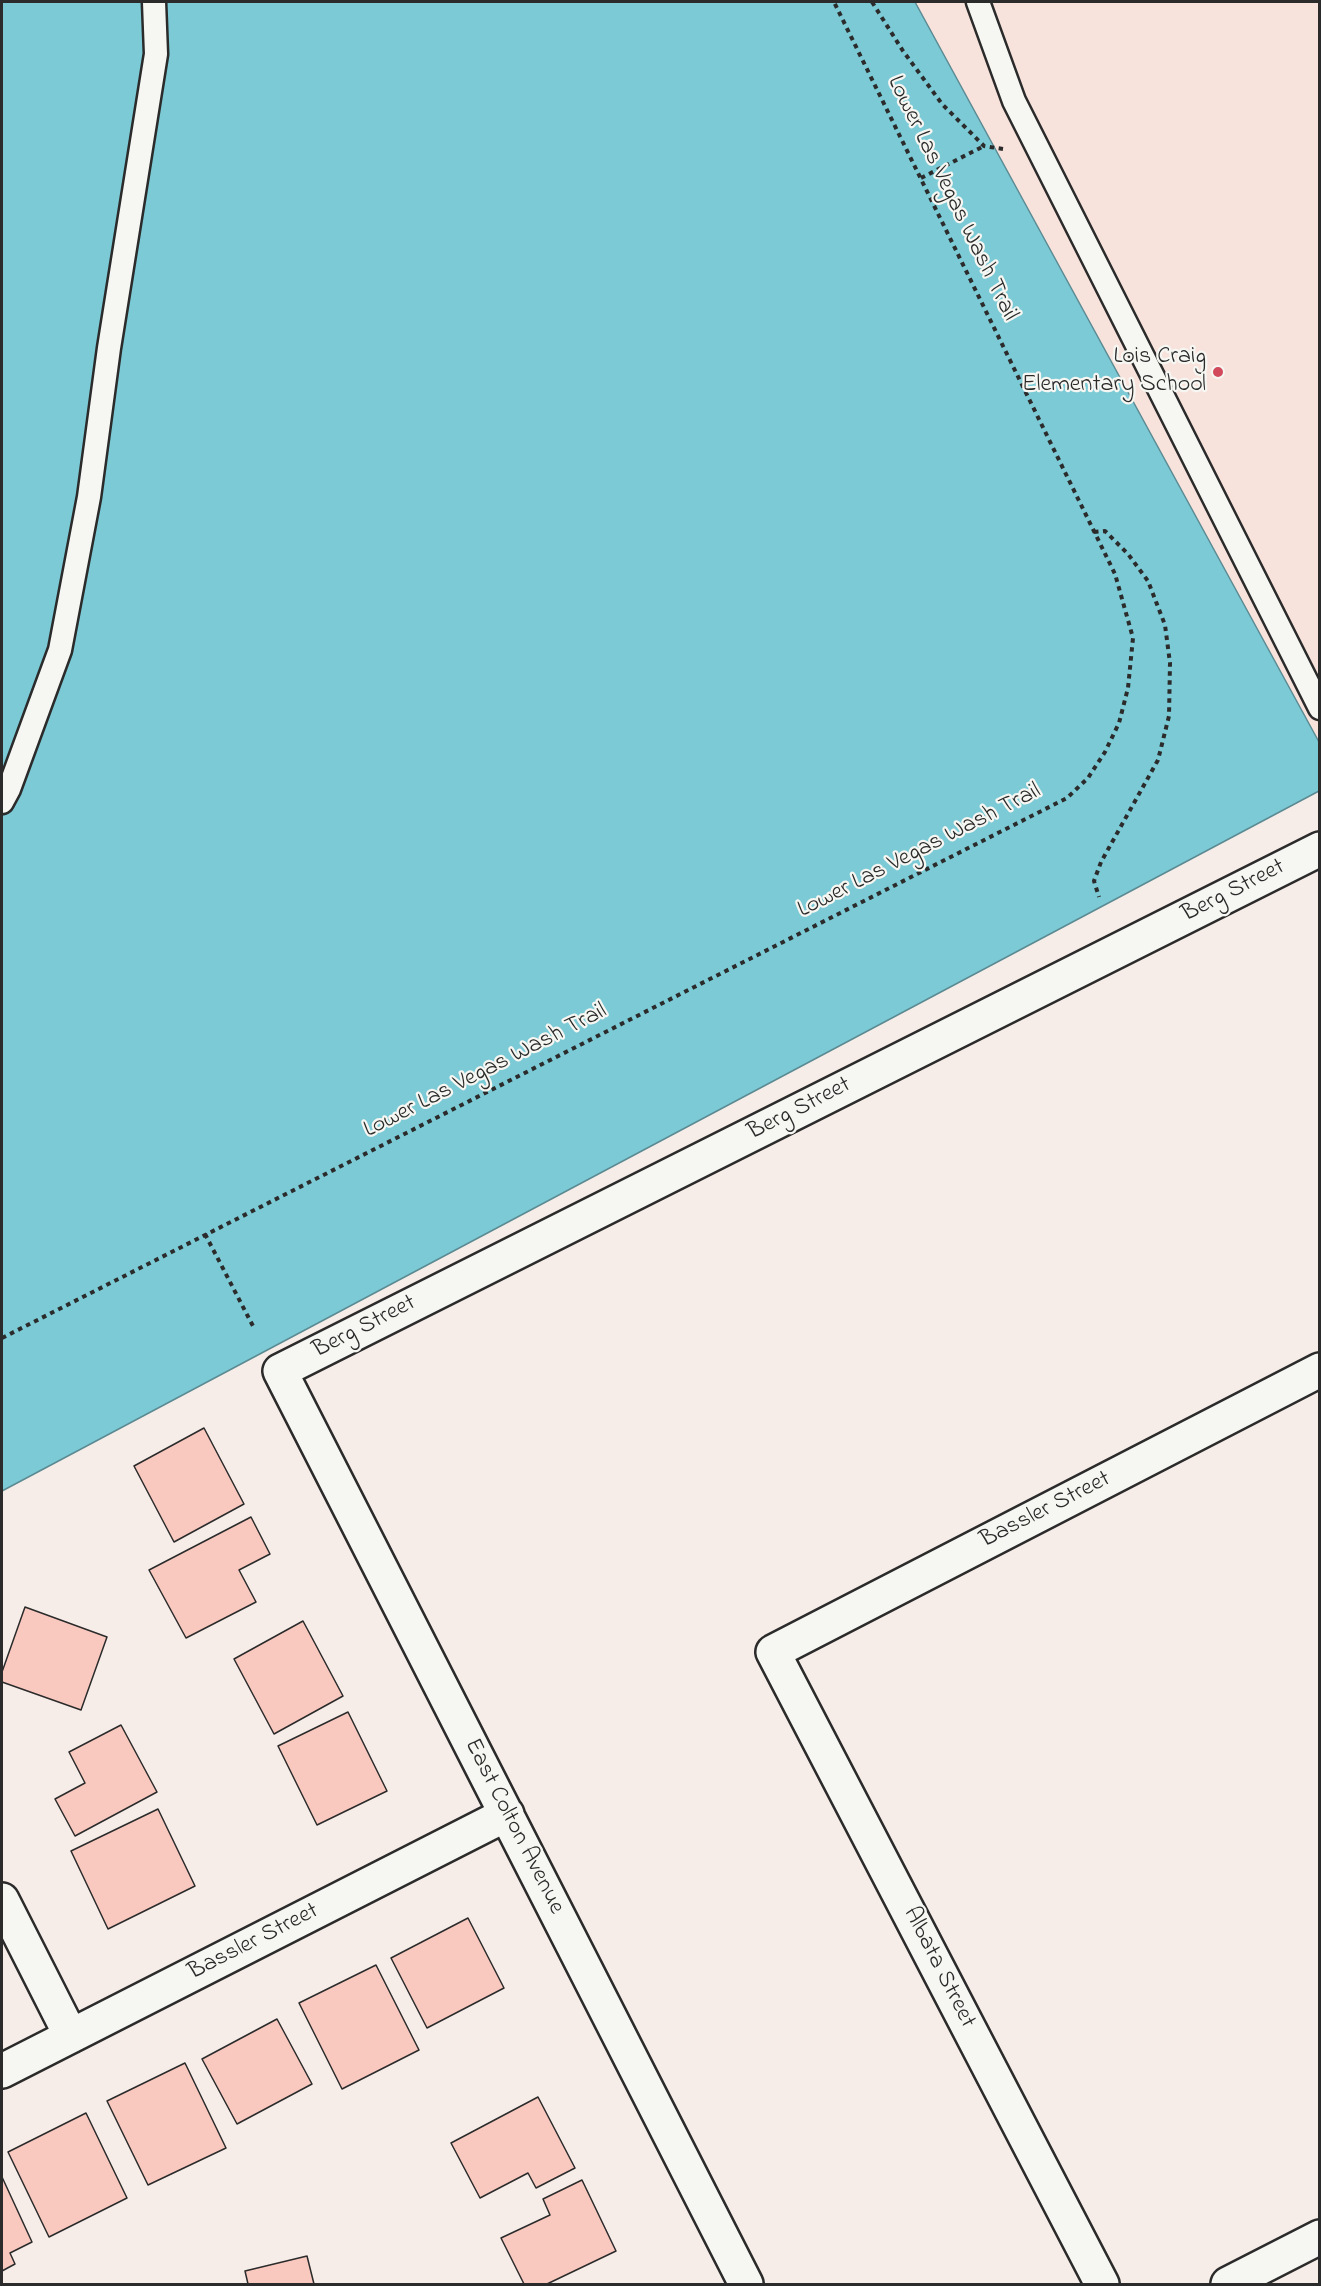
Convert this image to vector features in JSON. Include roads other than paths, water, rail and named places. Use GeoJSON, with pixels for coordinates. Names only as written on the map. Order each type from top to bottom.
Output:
{"type":"FeatureCollection","features":[{"type":"Feature","properties":{"kind":"street","name":"Berg Street"},"geometry":{"type":"LineString","coordinates":[[280,1371],[1320,849]]}},
{"type":"Feature","properties":{"kind":"street","name":"Bassler Street"},"geometry":{"type":"LineString","coordinates":[[773,1652],[1320,1370]]}},
{"type":"Feature","properties":{"kind":"street","name":"East Colton Avenue"},"geometry":{"type":"LineString","coordinates":[[280,1371],[746,2284]]}},
{"type":"Feature","properties":{"kind":"street","name":"Albata Street"},"geometry":{"type":"LineString","coordinates":[[773,1652],[1102,2284]]}},
{"type":"Feature","properties":{"kind":"street","name":"Bassler Street"},"geometry":{"type":"LineString","coordinates":[[2,2071],[507,1814]]}},
{"type":"Feature","properties":{"kind":"street"},"geometry":{"type":"LineString","coordinates":[[2,1900],[71,2036]]}},
{"type":"Feature","properties":{"kind":"street"},"geometry":{"type":"LineString","coordinates":[[1228,2284],[1320,2237]]}},
{"type":"Feature","properties":{"kind":"lane"},"geometry":{"type":"LineString","coordinates":[[2,802],[9,789],[60,650],[89,497],[109,348],[156,54],[153,2]]}},
{"type":"Feature","properties":{"kind":"lane"},"geometry":{"type":"LineString","coordinates":[[978,2],[1014,101],[1320,708]]}},
{"type":"Feature","properties":{"kind":"water"},"geometry":{"type":"Polygon","coordinates":[[[2,2],[915,2],[1319,742],[1319,791],[2,1491],[2,2]]]}},
{"type":"Feature","properties":{"kind":"place","name":"Lois Craig Elementary School"},"geometry":{"type":"Point","coordinates":[1218,372]}}]}
